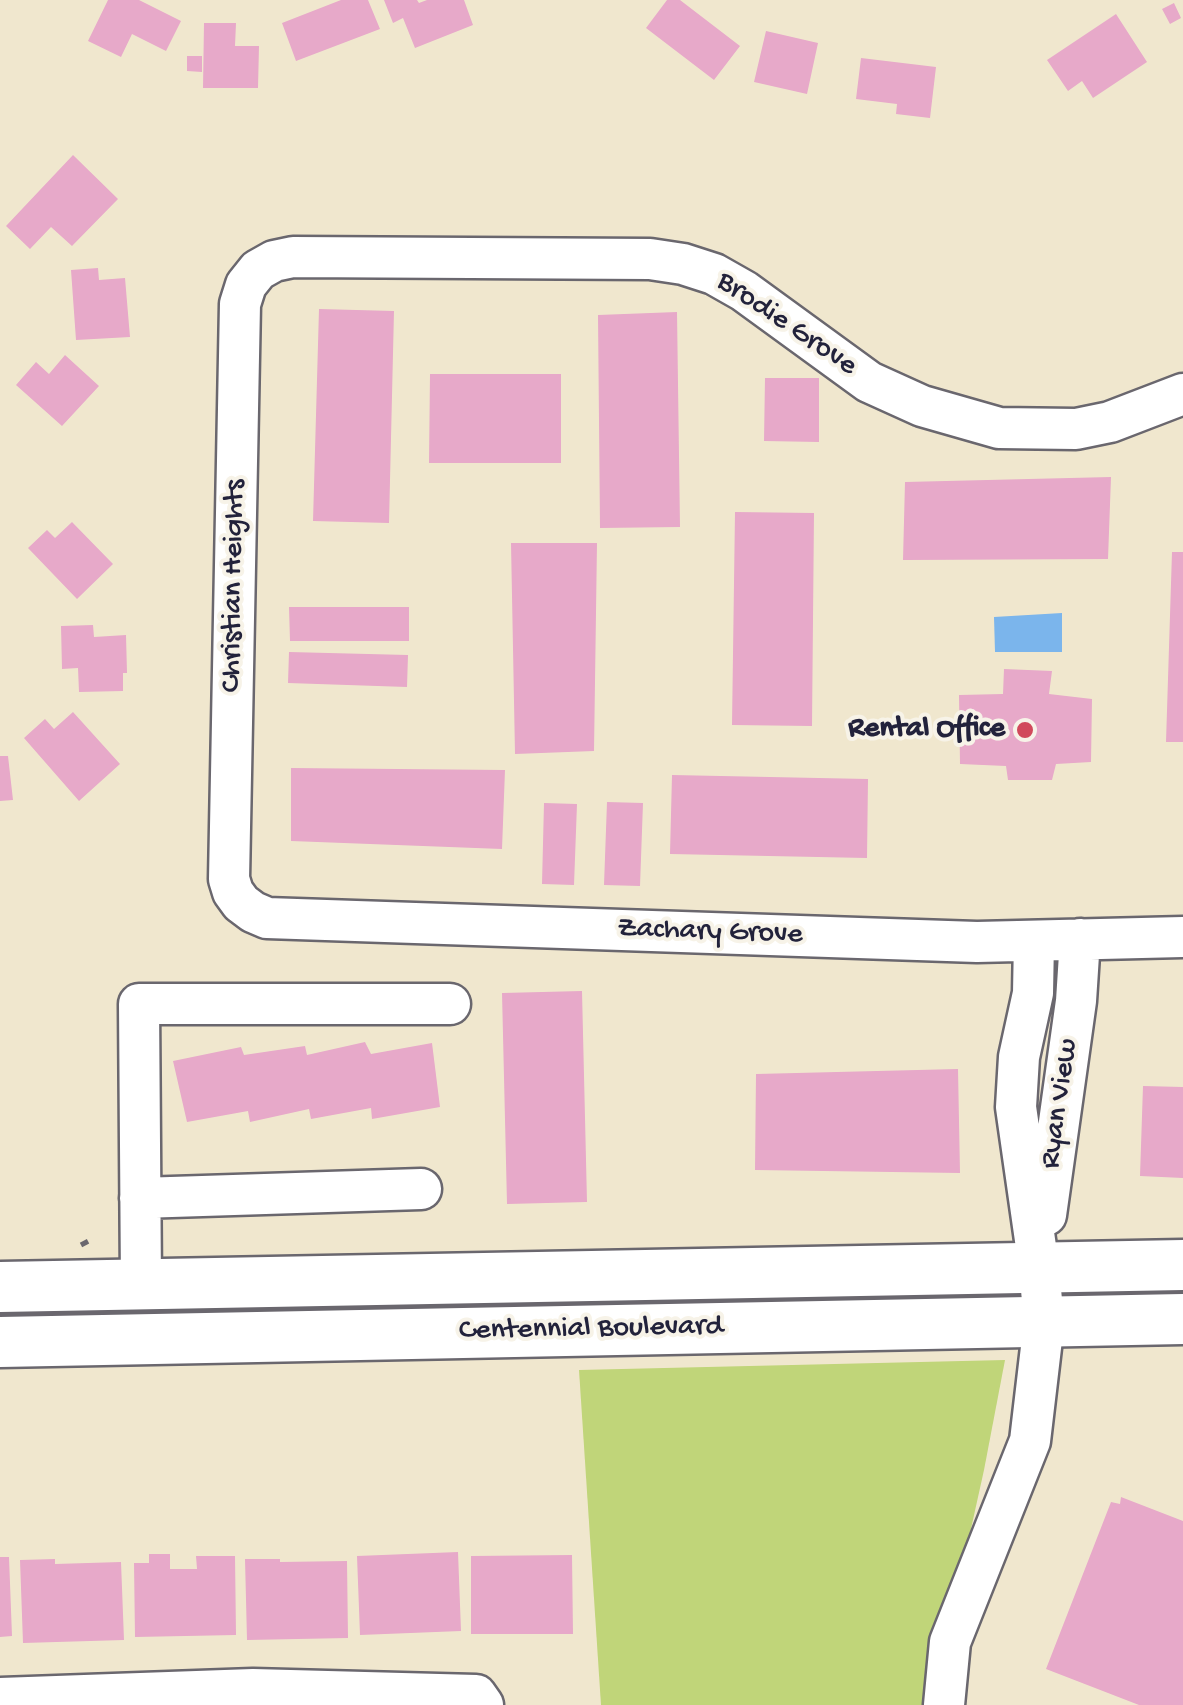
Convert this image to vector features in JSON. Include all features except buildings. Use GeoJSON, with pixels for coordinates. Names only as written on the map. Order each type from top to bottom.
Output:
{"type":"FeatureCollection","features":[{"type":"Feature","properties":{"kind":"main road","name":"Centennial Boulevard"},"geometry":{"type":"LineString","coordinates":[[0,1287],[1183,1265]]}},
{"type":"Feature","properties":{"kind":"main road","name":"Centennial Boulevard"},"geometry":{"type":"LineString","coordinates":[[0,1342],[1183,1319]]}},
{"type":"Feature","properties":{"kind":"street","name":"Brodie Grove"},"geometry":{"type":"LineString","coordinates":[[258,270],[293,257],[650,260],[683,264],[714,274],[744,291],[869,382],[922,406],[964,419],[999,428],[1076,429],[1110,422],[1183,394]]}},
{"type":"Feature","properties":{"kind":"street","name":"Christian Heights"},"geometry":{"type":"LineString","coordinates":[[241,903],[229,879],[240,304],[246,285],[258,270]]}},
{"type":"Feature","properties":{"kind":"street","name":"Zachary Grove"},"geometry":{"type":"LineString","coordinates":[[241,903],[267,918],[977,942],[1183,937]]}},
{"type":"Feature","properties":{"kind":"street","name":"Ryan View"},"geometry":{"type":"LineString","coordinates":[[1039,1268],[1076,1001],[1080,939]]}},
{"type":"Feature","properties":{"kind":"street","name":"Ryan View"},"geometry":{"type":"LineString","coordinates":[[944,1705],[950,1642],[1030,1441],[1044,1322],[1016,1107],[1019,1057],[1033,994],[1034,940]]}},
{"type":"Feature","properties":{"kind":"street"},"geometry":{"type":"LineString","coordinates":[[141,1284],[139,1004],[450,1004]]}},
{"type":"Feature","properties":{"kind":"street"},"geometry":{"type":"LineString","coordinates":[[140,1198],[421,1189]]}},
{"type":"Feature","properties":{"kind":"street"},"geometry":{"type":"LineString","coordinates":[[0,1698],[253,1689],[476,1695],[482,1705]]}},
{"type":"Feature","properties":{"kind":"green space"},"geometry":{"type":"Polygon","coordinates":[[[1005,1360],[932,1705],[601,1705],[579,1370],[1005,1360]]]}},
{"type":"Feature","properties":{"kind":"water"},"geometry":{"type":"Polygon","coordinates":[[[1062,613],[1062,652],[995,652],[994,617],[1062,613]]]}},
{"type":"Feature","properties":{"kind":"place","name":"Rental Office"},"geometry":{"type":"Point","coordinates":[1025,730]}}]}
